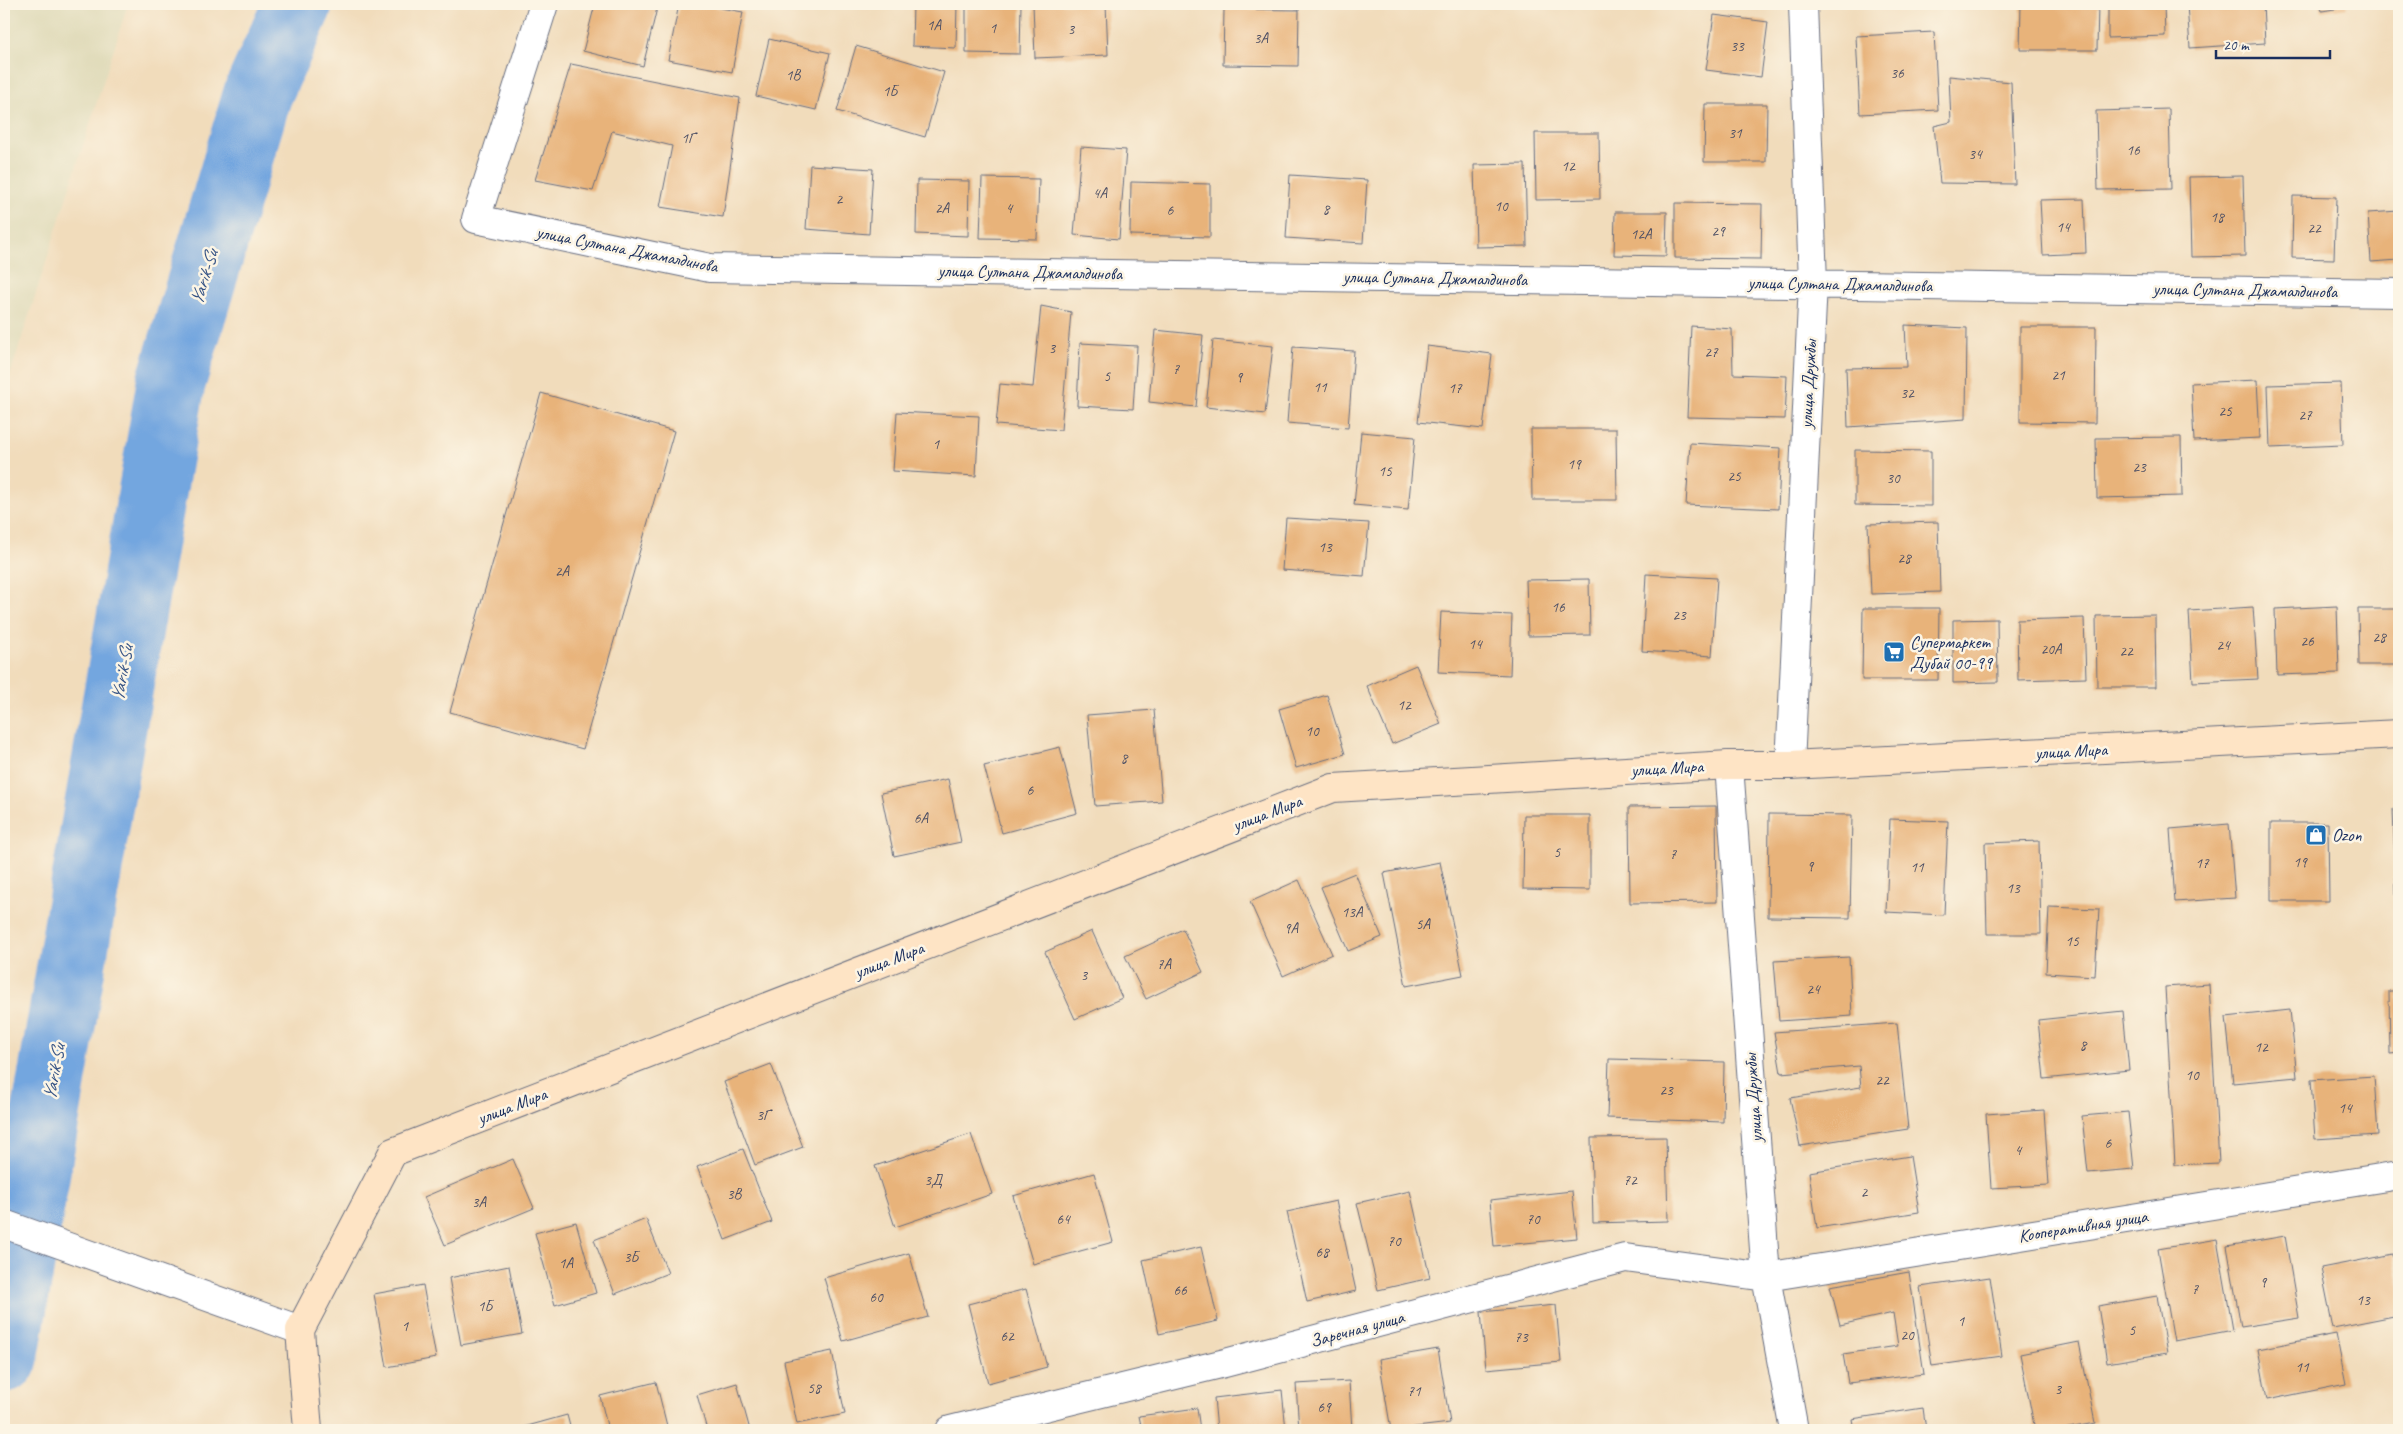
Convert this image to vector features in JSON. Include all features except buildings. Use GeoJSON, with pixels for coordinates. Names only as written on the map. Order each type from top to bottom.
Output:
{"type":"FeatureCollection","features":[{"type":"Feature","properties":{"kind":"main road","name":"улица Мира"},"geometry":{"type":"LineString","coordinates":[[300,1330],[393,1152],[1333,788],[1729,765],[1790,765],[2399,734]]}},
{"type":"Feature","properties":{"kind":"main road"},"geometry":{"type":"LineString","coordinates":[[300,1330],[308,1430]]}},
{"type":"Feature","properties":{"kind":"street","name":"улица Султана Джамалдинова"},"geometry":{"type":"LineString","coordinates":[[544,4],[476,219],[710,268],[2399,293]]}},
{"type":"Feature","properties":{"kind":"street","name":"улица Дружбы"},"geometry":{"type":"LineString","coordinates":[[1790,765],[1813,283],[1803,4]]}},
{"type":"Feature","properties":{"kind":"street","name":"улица Дружбы"},"geometry":{"type":"LineString","coordinates":[[1729,765],[1766,1276],[1794,1430]]}},
{"type":"Feature","properties":{"kind":"street","name":"Кооперативная улица"},"geometry":{"type":"LineString","coordinates":[[1766,1276],[2399,1175]]}},
{"type":"Feature","properties":{"kind":"street"},"geometry":{"type":"LineString","coordinates":[[4,1224],[300,1330]]}},
{"type":"Feature","properties":{"kind":"street","name":"Заречная улица"},"geometry":{"type":"LineString","coordinates":[[950,1430],[1225,1363],[1625,1258],[1766,1276]]}},
{"type":"Feature","properties":{"kind":"shaded area"},"geometry":{"type":"Polygon","coordinates":[[[4,4],[128,4],[4,394],[4,4]]]}},
{"type":"Feature","properties":{"kind":"waterway","name":"Yarik-Su"},"geometry":{"type":"LineString","coordinates":[[4,1358],[171,383],[258,93],[298,4]]}},
{"type":"Feature","properties":{"kind":"place","name":"Супермаркет Дубай 00-99"},"geometry":{"type":"Point","coordinates":[1894,652]}},
{"type":"Feature","properties":{"kind":"place","name":"Ozon"},"geometry":{"type":"Point","coordinates":[2316,835]}}]}
